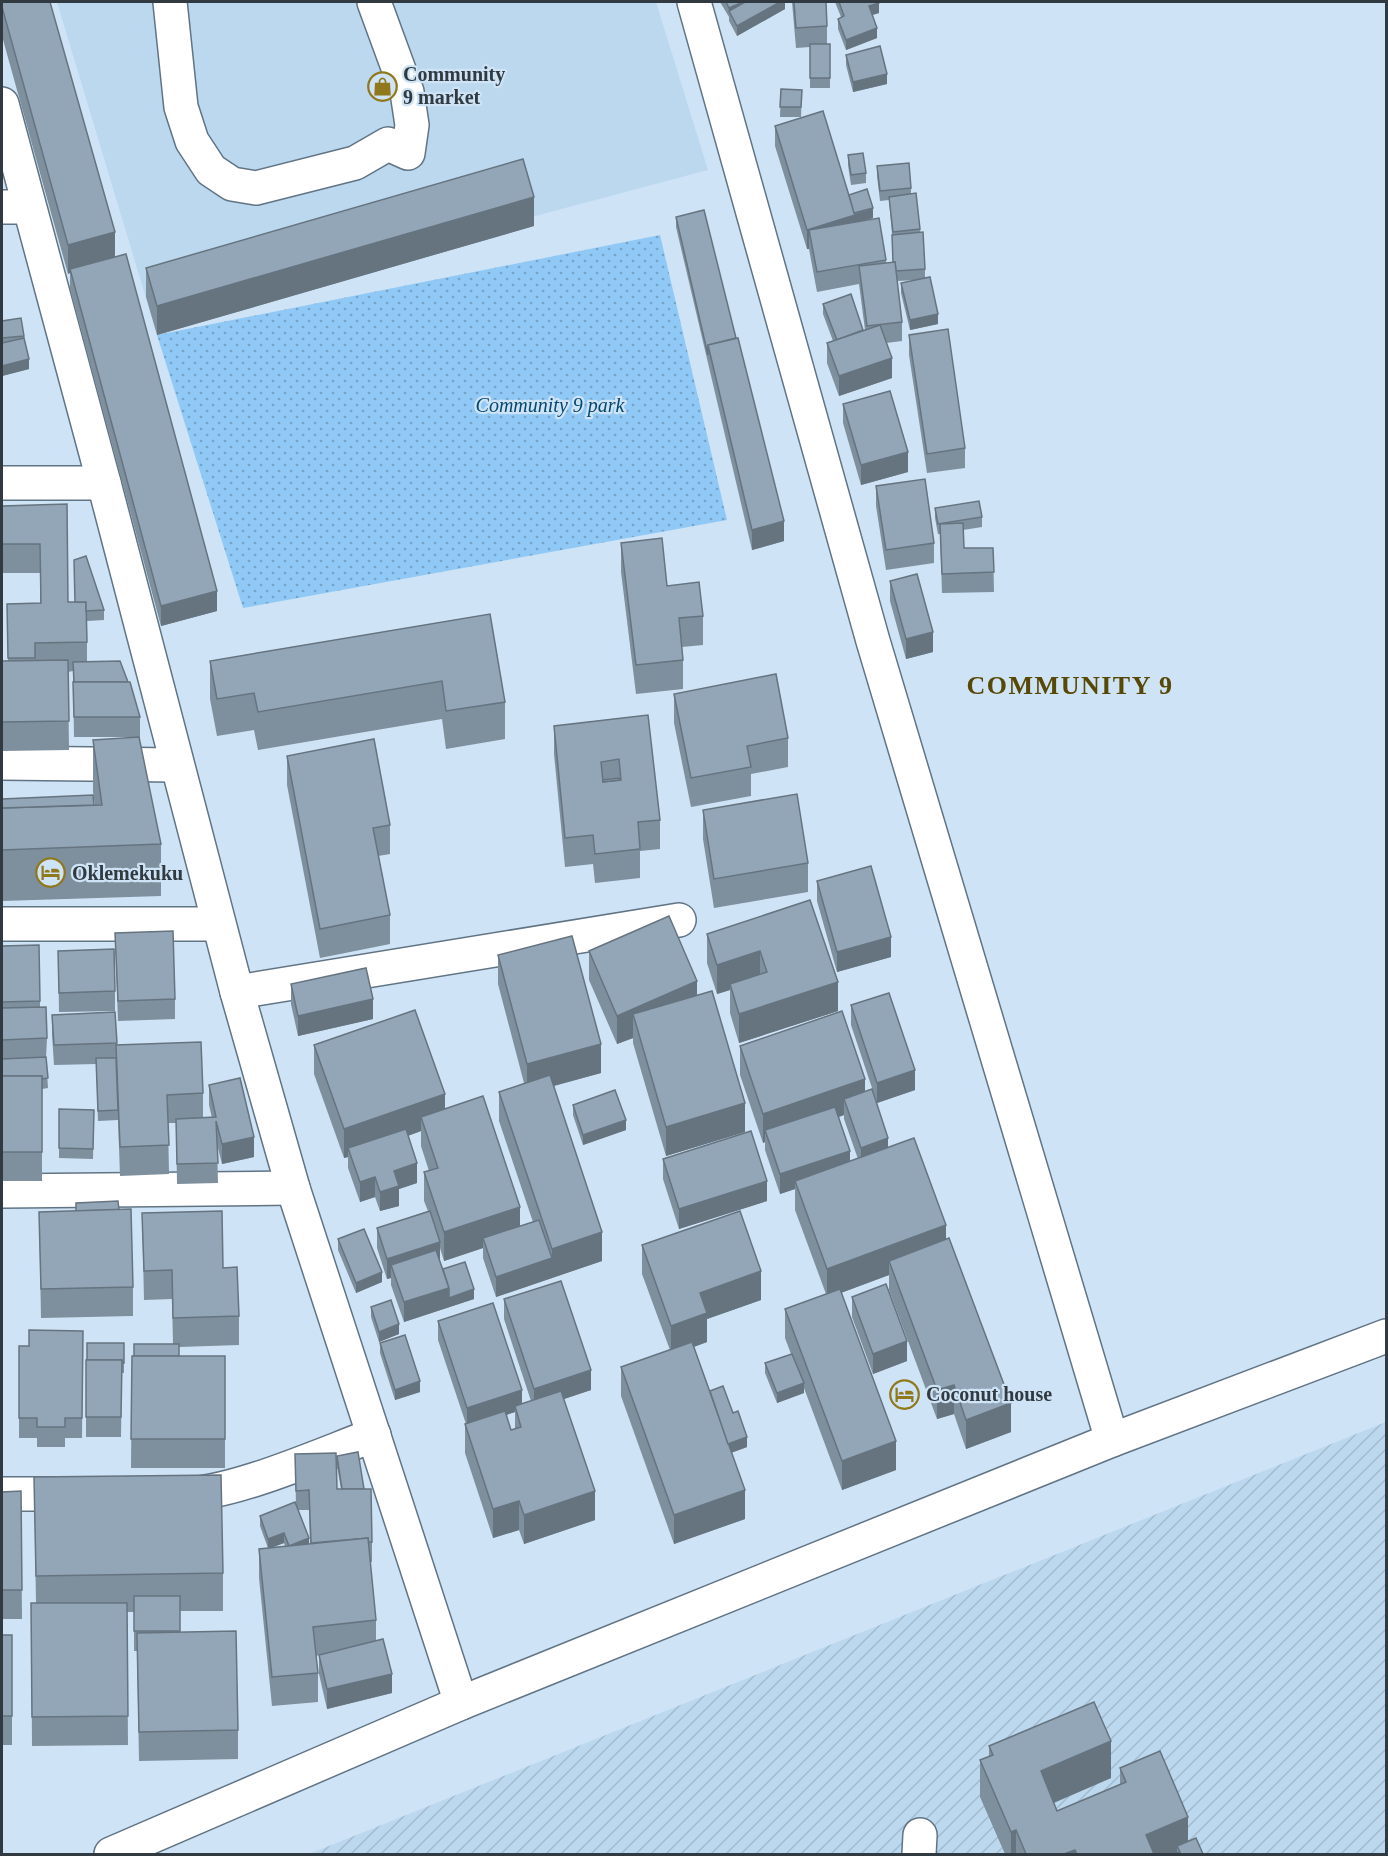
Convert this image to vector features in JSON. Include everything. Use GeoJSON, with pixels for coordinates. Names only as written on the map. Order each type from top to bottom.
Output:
{"type":"FeatureCollection","features":[{"type":"Feature","properties":{"kind":"street"},"geometry":{"type":"LineString","coordinates":[[170,2],[181,107],[192,141],[211,170],[232,184],[256,188],[355,163],[388,144],[408,153],[412,125],[407,93],[374,2]]}},
{"type":"Feature","properties":{"kind":"street"},"geometry":{"type":"LineString","coordinates":[[694,2],[877,652],[1112,1440]]}},
{"type":"Feature","properties":{"kind":"street"},"geometry":{"type":"LineString","coordinates":[[2,104],[15,207],[104,483],[217,924],[293,1188],[461,1703]]}},
{"type":"Feature","properties":{"kind":"street"},"geometry":{"type":"LineString","coordinates":[[2,483],[104,483]]}},
{"type":"Feature","properties":{"kind":"street"},"geometry":{"type":"LineString","coordinates":[[2,763],[176,765]]}},
{"type":"Feature","properties":{"kind":"street"},"geometry":{"type":"LineString","coordinates":[[237,992],[679,920]]}},
{"type":"Feature","properties":{"kind":"street"},"geometry":{"type":"LineString","coordinates":[[2,924],[217,924]]}},
{"type":"Feature","properties":{"kind":"street"},"geometry":{"type":"LineString","coordinates":[[2,1191],[293,1188]]}},
{"type":"Feature","properties":{"kind":"street"},"geometry":{"type":"LineString","coordinates":[[111,1854],[461,1703],[1112,1440],[1386,1336]]}},
{"type":"Feature","properties":{"kind":"street"},"geometry":{"type":"LineString","coordinates":[[145,1495],[193,1495],[263,1476],[374,1435]]}},
{"type":"Feature","properties":{"kind":"street"},"geometry":{"type":"LineString","coordinates":[[2,1494],[109,1494]]}},
{"type":"Feature","properties":{"kind":"shaded area","name":"Community 9 market"},"geometry":{"type":"Polygon","coordinates":[[[57,2],[656,2],[708,170],[152,318],[57,2]]]}},
{"type":"Feature","properties":{"kind":"shaded area"},"geometry":{"type":"Polygon","coordinates":[[[1386,1422],[1386,1854],[309,1854],[1386,1422]]]}},
{"type":"Feature","properties":{"kind":"green space","name":"Community 9 park"},"geometry":{"type":"Polygon","coordinates":[[[660,235],[727,520],[243,608],[157,335],[660,235]]]}},
{"type":"Feature","properties":{"kind":"building"},"geometry":{"type":"Polygon","coordinates":[[[2,2],[50,2],[115,232],[68,245],[2,2]]]}},
{"type":"Feature","properties":{"kind":"building"},"geometry":{"type":"Polygon","coordinates":[[[726,2],[743,2],[729,8],[726,2]]]}},
{"type":"Feature","properties":{"kind":"building"},"geometry":{"type":"Polygon","coordinates":[[[745,2],[780,2],[737,26],[729,11],[745,2]]]}},
{"type":"Feature","properties":{"kind":"building"},"geometry":{"type":"Polygon","coordinates":[[[794,2],[826,2],[827,26],[796,28],[794,2]]]}},
{"type":"Feature","properties":{"kind":"building"},"geometry":{"type":"Polygon","coordinates":[[[839,2],[879,2],[869,6],[877,28],[846,40],[838,19],[844,16],[839,2]]]}},
{"type":"Feature","properties":{"kind":"building"},"geometry":{"type":"Polygon","coordinates":[[[810,44],[830,44],[830,78],[810,78],[810,44]]]}},
{"type":"Feature","properties":{"kind":"building"},"geometry":{"type":"Polygon","coordinates":[[[880,46],[887,74],[853,82],[846,55],[880,46]]]}},
{"type":"Feature","properties":{"kind":"building"},"geometry":{"type":"Polygon","coordinates":[[[781,89],[802,90],[801,107],[780,107],[781,89]]]}},
{"type":"Feature","properties":{"kind":"building"},"geometry":{"type":"Polygon","coordinates":[[[823,111],[855,215],[807,230],[775,126],[823,111]]]}},
{"type":"Feature","properties":{"kind":"building"},"geometry":{"type":"Polygon","coordinates":[[[863,153],[866,173],[851,175],[848,155],[863,153]]]}},
{"type":"Feature","properties":{"kind":"building"},"geometry":{"type":"Polygon","coordinates":[[[523,159],[534,197],[157,306],[146,268],[523,159]]]}},
{"type":"Feature","properties":{"kind":"building"},"geometry":{"type":"Polygon","coordinates":[[[909,163],[911,188],[880,191],[877,166],[909,163]]]}},
{"type":"Feature","properties":{"kind":"building"},"geometry":{"type":"Polygon","coordinates":[[[867,189],[873,208],[854,213],[849,195],[867,189]]]}},
{"type":"Feature","properties":{"kind":"building"},"geometry":{"type":"Polygon","coordinates":[[[916,193],[920,229],[893,232],[889,197],[916,193]]]}},
{"type":"Feature","properties":{"kind":"building"},"geometry":{"type":"Polygon","coordinates":[[[704,210],[736,338],[708,345],[708,355],[676,217],[704,210]]]}},
{"type":"Feature","properties":{"kind":"building"},"geometry":{"type":"Polygon","coordinates":[[[879,218],[886,260],[817,272],[809,230],[879,218]]]}},
{"type":"Feature","properties":{"kind":"building"},"geometry":{"type":"Polygon","coordinates":[[[923,232],[925,269],[896,271],[895,262],[893,262],[892,235],[923,232]]]}},
{"type":"Feature","properties":{"kind":"building"},"geometry":{"type":"Polygon","coordinates":[[[126,254],[217,591],[161,606],[70,269],[126,254]]]}},
{"type":"Feature","properties":{"kind":"building"},"geometry":{"type":"Polygon","coordinates":[[[895,262],[902,322],[867,326],[859,266],[895,262]]]}},
{"type":"Feature","properties":{"kind":"building"},"geometry":{"type":"Polygon","coordinates":[[[930,277],[938,314],[910,320],[901,283],[930,277]]]}},
{"type":"Feature","properties":{"kind":"building"},"geometry":{"type":"Polygon","coordinates":[[[851,294],[863,330],[837,340],[823,304],[851,294]]]}},
{"type":"Feature","properties":{"kind":"building"},"geometry":{"type":"Polygon","coordinates":[[[21,318],[24,336],[2,338],[2,321],[21,318]]]}},
{"type":"Feature","properties":{"kind":"building"},"geometry":{"type":"Polygon","coordinates":[[[880,325],[892,358],[839,376],[827,343],[880,325]]]}},
{"type":"Feature","properties":{"kind":"building"},"geometry":{"type":"Polygon","coordinates":[[[948,329],[965,448],[927,454],[909,335],[948,329]]]}},
{"type":"Feature","properties":{"kind":"building"},"geometry":{"type":"Polygon","coordinates":[[[24,338],[29,359],[2,366],[2,343],[24,338]]]}},
{"type":"Feature","properties":{"kind":"building"},"geometry":{"type":"Polygon","coordinates":[[[738,338],[784,521],[752,530],[708,345],[738,338]]]}},
{"type":"Feature","properties":{"kind":"building"},"geometry":{"type":"Polygon","coordinates":[[[890,391],[908,452],[861,465],[843,404],[890,391]]]}},
{"type":"Feature","properties":{"kind":"building"},"geometry":{"type":"Polygon","coordinates":[[[925,479],[934,543],[886,550],[876,486],[925,479]]]}},
{"type":"Feature","properties":{"kind":"building"},"geometry":{"type":"Polygon","coordinates":[[[979,501],[982,517],[938,524],[935,508],[979,501]]]}},
{"type":"Feature","properties":{"kind":"building"},"geometry":{"type":"Polygon","coordinates":[[[67,504],[68,602],[86,602],[87,642],[35,643],[35,658],[8,658],[7,604],[41,603],[40,544],[2,544],[2,506],[67,504]]]}},
{"type":"Feature","properties":{"kind":"building"},"geometry":{"type":"Polygon","coordinates":[[[963,523],[964,548],[993,548],[994,572],[942,574],[940,524],[963,523]]]}},
{"type":"Feature","properties":{"kind":"building"},"geometry":{"type":"Polygon","coordinates":[[[662,538],[667,586],[699,582],[703,616],[679,618],[683,660],[636,665],[621,543],[662,538]]]}},
{"type":"Feature","properties":{"kind":"building"},"geometry":{"type":"Polygon","coordinates":[[[86,556],[104,610],[86,611],[86,602],[75,602],[74,560],[86,556]]]}},
{"type":"Feature","properties":{"kind":"building"},"geometry":{"type":"Polygon","coordinates":[[[917,574],[933,632],[906,639],[890,581],[917,574]]]}},
{"type":"Feature","properties":{"kind":"building"},"geometry":{"type":"Polygon","coordinates":[[[490,614],[505,702],[446,711],[442,681],[258,712],[254,693],[217,699],[210,661],[490,614]]]}},
{"type":"Feature","properties":{"kind":"building"},"geometry":{"type":"Polygon","coordinates":[[[68,660],[69,721],[2,722],[2,661],[68,660]]]}},
{"type":"Feature","properties":{"kind":"building"},"geometry":{"type":"Polygon","coordinates":[[[120,661],[128,682],[74,682],[73,662],[120,661]]]}},
{"type":"Feature","properties":{"kind":"building"},"geometry":{"type":"Polygon","coordinates":[[[776,674],[788,738],[747,746],[751,767],[691,778],[674,694],[776,674]]]}},
{"type":"Feature","properties":{"kind":"building"},"geometry":{"type":"Polygon","coordinates":[[[73,682],[130,682],[140,717],[74,717],[73,682]]]}},
{"type":"Feature","properties":{"kind":"building"},"geometry":{"type":"Polygon","coordinates":[[[648,715],[660,820],[638,822],[640,849],[595,854],[593,835],[565,838],[554,726],[648,715]],[[619,759],[601,762],[603,782],[621,780],[619,759]]]}},
{"type":"Feature","properties":{"kind":"building"},"geometry":{"type":"Polygon","coordinates":[[[139,737],[161,844],[2,850],[2,808],[102,805],[93,740],[139,737]]]}},
{"type":"Feature","properties":{"kind":"building"},"geometry":{"type":"Polygon","coordinates":[[[374,739],[390,825],[373,828],[390,915],[320,929],[287,756],[374,739]]]}},
{"type":"Feature","properties":{"kind":"building"},"geometry":{"type":"Polygon","coordinates":[[[619,778],[619,780],[603,782],[603,780],[619,778]]]}},
{"type":"Feature","properties":{"kind":"building"},"geometry":{"type":"Polygon","coordinates":[[[797,794],[808,863],[714,879],[703,810],[797,794]]]}},
{"type":"Feature","properties":{"kind":"building"},"geometry":{"type":"Polygon","coordinates":[[[93,795],[94,805],[2,808],[2,799],[93,795]]]}},
{"type":"Feature","properties":{"kind":"building"},"geometry":{"type":"Polygon","coordinates":[[[871,866],[891,937],[837,952],[817,881],[871,866]]]}},
{"type":"Feature","properties":{"kind":"building"},"geometry":{"type":"Polygon","coordinates":[[[810,900],[838,982],[739,1014],[730,984],[767,972],[760,951],[717,965],[707,934],[810,900]]]}},
{"type":"Feature","properties":{"kind":"building"},"geometry":{"type":"Polygon","coordinates":[[[669,916],[697,981],[617,1016],[589,951],[669,916]]]}},
{"type":"Feature","properties":{"kind":"building"},"geometry":{"type":"Polygon","coordinates":[[[173,931],[175,999],[118,1001],[115,933],[173,931]]]}},
{"type":"Feature","properties":{"kind":"building"},"geometry":{"type":"Polygon","coordinates":[[[572,936],[601,1044],[527,1064],[498,955],[572,936]]]}},
{"type":"Feature","properties":{"kind":"building"},"geometry":{"type":"Polygon","coordinates":[[[39,945],[40,1001],[2,1002],[2,946],[39,945]]]}},
{"type":"Feature","properties":{"kind":"building"},"geometry":{"type":"Polygon","coordinates":[[[114,949],[115,991],[59,993],[58,951],[114,949]]]}},
{"type":"Feature","properties":{"kind":"building"},"geometry":{"type":"Polygon","coordinates":[[[366,968],[373,999],[298,1016],[291,984],[366,968]]]}},
{"type":"Feature","properties":{"kind":"building"},"geometry":{"type":"Polygon","coordinates":[[[712,991],[745,1103],[666,1127],[633,1014],[712,991]]]}},
{"type":"Feature","properties":{"kind":"building"},"geometry":{"type":"Polygon","coordinates":[[[889,993],[915,1070],[877,1083],[851,1005],[889,993]]]}},
{"type":"Feature","properties":{"kind":"building"},"geometry":{"type":"Polygon","coordinates":[[[46,1007],[47,1038],[2,1040],[2,1008],[46,1007]]]}},
{"type":"Feature","properties":{"kind":"building"},"geometry":{"type":"Polygon","coordinates":[[[415,1010],[445,1094],[344,1129],[314,1045],[415,1010]]]}},
{"type":"Feature","properties":{"kind":"building"},"geometry":{"type":"Polygon","coordinates":[[[842,1011],[865,1079],[763,1114],[740,1046],[842,1011]]]}},
{"type":"Feature","properties":{"kind":"building"},"geometry":{"type":"Polygon","coordinates":[[[115,1012],[117,1043],[54,1045],[52,1015],[115,1012]]]}},
{"type":"Feature","properties":{"kind":"building"},"geometry":{"type":"Polygon","coordinates":[[[201,1042],[203,1093],[167,1095],[169,1145],[120,1147],[116,1045],[201,1042]]]}},
{"type":"Feature","properties":{"kind":"building"},"geometry":{"type":"Polygon","coordinates":[[[46,1057],[48,1078],[2,1076],[2,1059],[46,1057]]]}},
{"type":"Feature","properties":{"kind":"building"},"geometry":{"type":"Polygon","coordinates":[[[96,1058],[116,1058],[118,1110],[98,1111],[96,1058]]]}},
{"type":"Feature","properties":{"kind":"building"},"geometry":{"type":"Polygon","coordinates":[[[550,1075],[602,1232],[552,1249],[499,1092],[550,1075]]]}},
{"type":"Feature","properties":{"kind":"building"},"geometry":{"type":"Polygon","coordinates":[[[2,1076],[42,1076],[42,1152],[2,1152],[2,1076]]]}},
{"type":"Feature","properties":{"kind":"building"},"geometry":{"type":"Polygon","coordinates":[[[240,1078],[254,1137],[222,1144],[216,1121],[218,1163],[177,1164],[176,1119],[216,1117],[209,1085],[240,1078]]]}},
{"type":"Feature","properties":{"kind":"building"},"geometry":{"type":"Polygon","coordinates":[[[872,1089],[888,1138],[861,1148],[844,1099],[872,1089]]]}},
{"type":"Feature","properties":{"kind":"building"},"geometry":{"type":"Polygon","coordinates":[[[615,1090],[626,1120],[583,1135],[573,1105],[615,1090]]]}},
{"type":"Feature","properties":{"kind":"building"},"geometry":{"type":"Polygon","coordinates":[[[483,1096],[520,1207],[444,1232],[424,1172],[438,1168],[421,1117],[483,1096]]]}},
{"type":"Feature","properties":{"kind":"building"},"geometry":{"type":"Polygon","coordinates":[[[835,1107],[850,1151],[780,1174],[765,1130],[835,1107]]]}},
{"type":"Feature","properties":{"kind":"building"},"geometry":{"type":"Polygon","coordinates":[[[59,1109],[94,1110],[93,1149],[59,1148],[59,1109]]]}},
{"type":"Feature","properties":{"kind":"building"},"geometry":{"type":"Polygon","coordinates":[[[406,1129],[417,1163],[394,1171],[399,1186],[380,1192],[375,1177],[360,1182],[348,1148],[406,1129]]]}},
{"type":"Feature","properties":{"kind":"building"},"geometry":{"type":"Polygon","coordinates":[[[751,1131],[767,1181],[679,1209],[663,1159],[751,1131]]]}},
{"type":"Feature","properties":{"kind":"building"},"geometry":{"type":"Polygon","coordinates":[[[914,1138],[946,1225],[827,1269],[795,1181],[914,1138]]]}},
{"type":"Feature","properties":{"kind":"building"},"geometry":{"type":"Polygon","coordinates":[[[118,1201],[119,1210],[76,1211],[76,1203],[118,1201]]]}},
{"type":"Feature","properties":{"kind":"building"},"geometry":{"type":"Polygon","coordinates":[[[131,1209],[133,1287],[41,1289],[39,1212],[131,1209]]]}},
{"type":"Feature","properties":{"kind":"building"},"geometry":{"type":"Polygon","coordinates":[[[222,1211],[223,1268],[237,1267],[239,1316],[173,1318],[172,1270],[144,1271],[142,1213],[222,1211]]]}},
{"type":"Feature","properties":{"kind":"building"},"geometry":{"type":"Polygon","coordinates":[[[430,1211],[440,1242],[387,1259],[377,1228],[430,1211]]]}},
{"type":"Feature","properties":{"kind":"building"},"geometry":{"type":"Polygon","coordinates":[[[740,1211],[761,1271],[700,1293],[707,1313],[671,1326],[642,1245],[740,1211]]]}},
{"type":"Feature","properties":{"kind":"building"},"geometry":{"type":"Polygon","coordinates":[[[539,1220],[552,1258],[496,1277],[483,1238],[539,1220]]]}},
{"type":"Feature","properties":{"kind":"building"},"geometry":{"type":"Polygon","coordinates":[[[364,1229],[382,1272],[356,1283],[338,1239],[364,1229]]]}},
{"type":"Feature","properties":{"kind":"building"},"geometry":{"type":"Polygon","coordinates":[[[949,1238],[1011,1403],[966,1420],[954,1385],[937,1390],[889,1261],[949,1238]]]}},
{"type":"Feature","properties":{"kind":"building"},"geometry":{"type":"Polygon","coordinates":[[[436,1250],[449,1288],[404,1302],[391,1265],[436,1250]]]}},
{"type":"Feature","properties":{"kind":"building"},"geometry":{"type":"Polygon","coordinates":[[[465,1262],[474,1289],[449,1298],[449,1288],[443,1269],[465,1262]]]}},
{"type":"Feature","properties":{"kind":"building"},"geometry":{"type":"Polygon","coordinates":[[[561,1281],[591,1370],[534,1389],[504,1299],[561,1281]]]}},
{"type":"Feature","properties":{"kind":"building"},"geometry":{"type":"Polygon","coordinates":[[[886,1284],[907,1341],[873,1354],[852,1297],[886,1284]]]}},
{"type":"Feature","properties":{"kind":"building"},"geometry":{"type":"Polygon","coordinates":[[[840,1289],[896,1441],[842,1461],[785,1309],[840,1289]]]}},
{"type":"Feature","properties":{"kind":"building"},"geometry":{"type":"Polygon","coordinates":[[[391,1300],[399,1324],[379,1332],[371,1307],[391,1300]]]}},
{"type":"Feature","properties":{"kind":"building"},"geometry":{"type":"Polygon","coordinates":[[[493,1303],[522,1390],[467,1408],[438,1321],[493,1303]]]}},
{"type":"Feature","properties":{"kind":"building"},"geometry":{"type":"Polygon","coordinates":[[[29,1330],[83,1331],[82,1418],[65,1418],[65,1427],[37,1427],[37,1418],[19,1418],[19,1346],[29,1346],[29,1330]]]}},
{"type":"Feature","properties":{"kind":"building"},"geometry":{"type":"Polygon","coordinates":[[[405,1335],[420,1381],[395,1390],[380,1343],[405,1335]]]}},
{"type":"Feature","properties":{"kind":"building"},"geometry":{"type":"Polygon","coordinates":[[[692,1342],[745,1490],[674,1515],[621,1367],[692,1342]]]}},
{"type":"Feature","properties":{"kind":"building"},"geometry":{"type":"Polygon","coordinates":[[[87,1343],[124,1343],[124,1363],[122,1360],[87,1360],[87,1343]]]}},
{"type":"Feature","properties":{"kind":"building"},"geometry":{"type":"Polygon","coordinates":[[[134,1344],[179,1344],[179,1356],[134,1356],[134,1344]]]}},
{"type":"Feature","properties":{"kind":"building"},"geometry":{"type":"Polygon","coordinates":[[[792,1354],[804,1383],[777,1393],[765,1363],[792,1354]]]}},
{"type":"Feature","properties":{"kind":"building"},"geometry":{"type":"Polygon","coordinates":[[[132,1356],[225,1356],[225,1439],[131,1439],[132,1356]]]}},
{"type":"Feature","properties":{"kind":"building"},"geometry":{"type":"Polygon","coordinates":[[[86,1360],[122,1360],[121,1417],[86,1417],[86,1360]]]}},
{"type":"Feature","properties":{"kind":"building"},"geometry":{"type":"Polygon","coordinates":[[[723,1386],[733,1413],[738,1411],[747,1437],[728,1444],[710,1391],[723,1386]]]}},
{"type":"Feature","properties":{"kind":"building"},"geometry":{"type":"Polygon","coordinates":[[[561,1391],[595,1491],[524,1515],[519,1501],[493,1509],[465,1424],[505,1411],[511,1430],[521,1427],[515,1406],[561,1391]]]}},
{"type":"Feature","properties":{"kind":"building"},"geometry":{"type":"Polygon","coordinates":[[[358,1452],[364,1489],[342,1489],[337,1456],[358,1452]]]}},
{"type":"Feature","properties":{"kind":"building"},"geometry":{"type":"Polygon","coordinates":[[[336,1453],[337,1489],[371,1489],[372,1542],[368,1542],[368,1538],[311,1543],[309,1490],[296,1491],[295,1454],[336,1453]]]}},
{"type":"Feature","properties":{"kind":"building"},"geometry":{"type":"Polygon","coordinates":[[[221,1475],[223,1573],[36,1576],[34,1477],[221,1475]]]}},
{"type":"Feature","properties":{"kind":"building"},"geometry":{"type":"Polygon","coordinates":[[[21,1491],[22,1590],[2,1590],[2,1492],[21,1491]]]}},
{"type":"Feature","properties":{"kind":"building"},"geometry":{"type":"Polygon","coordinates":[[[295,1502],[309,1538],[289,1546],[284,1533],[268,1539],[260,1516],[295,1502]]]}},
{"type":"Feature","properties":{"kind":"building"},"geometry":{"type":"Polygon","coordinates":[[[368,1538],[376,1620],[313,1627],[318,1673],[272,1677],[259,1549],[368,1538]]]}},
{"type":"Feature","properties":{"kind":"building"},"geometry":{"type":"Polygon","coordinates":[[[134,1596],[180,1596],[180,1631],[134,1631],[134,1596]]]}},
{"type":"Feature","properties":{"kind":"building"},"geometry":{"type":"Polygon","coordinates":[[[31,1603],[127,1603],[128,1716],[32,1717],[31,1603]]]}},
{"type":"Feature","properties":{"kind":"building"},"geometry":{"type":"Polygon","coordinates":[[[236,1631],[238,1730],[139,1732],[137,1633],[236,1631]]]}},
{"type":"Feature","properties":{"kind":"building"},"geometry":{"type":"Polygon","coordinates":[[[2,1635],[12,1635],[12,1716],[2,1716],[2,1635]]]}},
{"type":"Feature","properties":{"kind":"building"},"geometry":{"type":"Polygon","coordinates":[[[383,1639],[392,1674],[327,1689],[319,1655],[383,1639]]]}},
{"type":"Feature","properties":{"kind":"building"},"geometry":{"type":"Polygon","coordinates":[[[1094,1702],[1111,1741],[1041,1771],[1057,1811],[1126,1782],[1120,1768],[1160,1751],[1188,1817],[1146,1835],[1154,1854],[1077,1854],[1075,1850],[1064,1854],[1026,1854],[1016,1830],[1011,1832],[980,1760],[993,1755],[989,1746],[1094,1702]]]}},
{"type":"Feature","properties":{"kind":"building"},"geometry":{"type":"Polygon","coordinates":[[[1196,1838],[1203,1854],[1174,1854],[1180,1852],[1177,1846],[1196,1838]]]}},
{"type":"Feature","properties":{"kind":"place","name":"Community 9 market"},"geometry":{"type":"Point","coordinates":[382,86]}},
{"type":"Feature","properties":{"kind":"place","name":"Oklemekuku"},"geometry":{"type":"Point","coordinates":[51,873]}},
{"type":"Feature","properties":{"kind":"place","name":"Coconut house"},"geometry":{"type":"Point","coordinates":[905,1394]}},
{"type":"Feature","properties":{"kind":"district","name":"COMMUNITY 9"},"geometry":{"type":"Point","coordinates":[1070,685]}}]}
